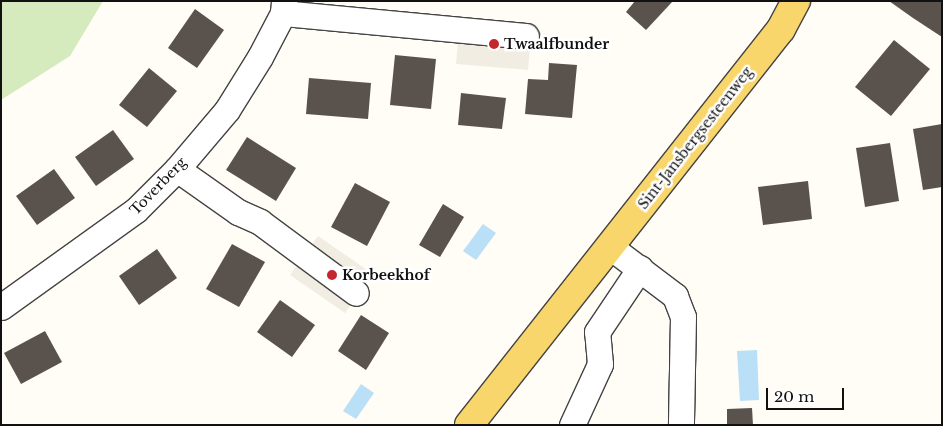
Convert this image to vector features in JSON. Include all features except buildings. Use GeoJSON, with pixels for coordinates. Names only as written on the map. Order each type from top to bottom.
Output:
{"type":"FeatureCollection","features":[{"type":"Feature","properties":{"kind":"main road","name":"Sint-Jansbergsesteenweg"},"geometry":{"type":"LineString","coordinates":[[469,425],[781,29],[796,1]]}},
{"type":"Feature","properties":{"kind":"main road","name":"Sint-Jansbergsesteenweg"},"geometry":{"type":"LineString","coordinates":[[781,29],[814,1]]}},
{"type":"Feature","properties":{"kind":"street"},"geometry":{"type":"LineString","coordinates":[[284,7],[526,36]]}},
{"type":"Feature","properties":{"kind":"street","name":"Toverberg"},"geometry":{"type":"LineString","coordinates":[[1,306],[136,210],[177,169],[200,137],[216,127],[284,7]]}},
{"type":"Feature","properties":{"kind":"street"},"geometry":{"type":"LineString","coordinates":[[177,169],[268,228],[356,293]]}},
{"type":"Feature","properties":{"kind":"street"},"geometry":{"type":"LineString","coordinates":[[610,246],[675,296],[683,317],[681,425]]}},
{"type":"Feature","properties":{"kind":"street"},"geometry":{"type":"LineString","coordinates":[[572,425],[600,364],[597,332],[640,268]]}},
{"type":"Feature","properties":{"kind":"green space"},"geometry":{"type":"Polygon","coordinates":[[[1,1],[103,1],[70,56],[1,100],[1,1]]]}},
{"type":"Feature","properties":{"kind":"shaded area","name":"Twaalfbunder"},"geometry":{"type":"Polygon","coordinates":[[[460,17],[532,23],[528,70],[456,64],[460,17]]]}},
{"type":"Feature","properties":{"kind":"shaded area","name":"Korbeekhof"},"geometry":{"type":"Polygon","coordinates":[[[318,236],[373,274],[345,313],[290,275],[318,236]]]}},
{"type":"Feature","properties":{"kind":"water"},"geometry":{"type":"Polygon","coordinates":[[[483,224],[496,233],[476,260],[463,251],[483,224]]]}},
{"type":"Feature","properties":{"kind":"water"},"geometry":{"type":"Polygon","coordinates":[[[757,350],[759,400],[740,401],[737,351],[757,350]]]}},
{"type":"Feature","properties":{"kind":"water"},"geometry":{"type":"Polygon","coordinates":[[[361,384],[374,393],[356,419],[343,411],[361,384]]]}},
{"type":"Feature","properties":{"kind":"place","name":"Twaalfbunder"},"geometry":{"type":"Point","coordinates":[494,44]}},
{"type":"Feature","properties":{"kind":"place","name":"Korbeekhof"},"geometry":{"type":"Point","coordinates":[332,275]}}]}
